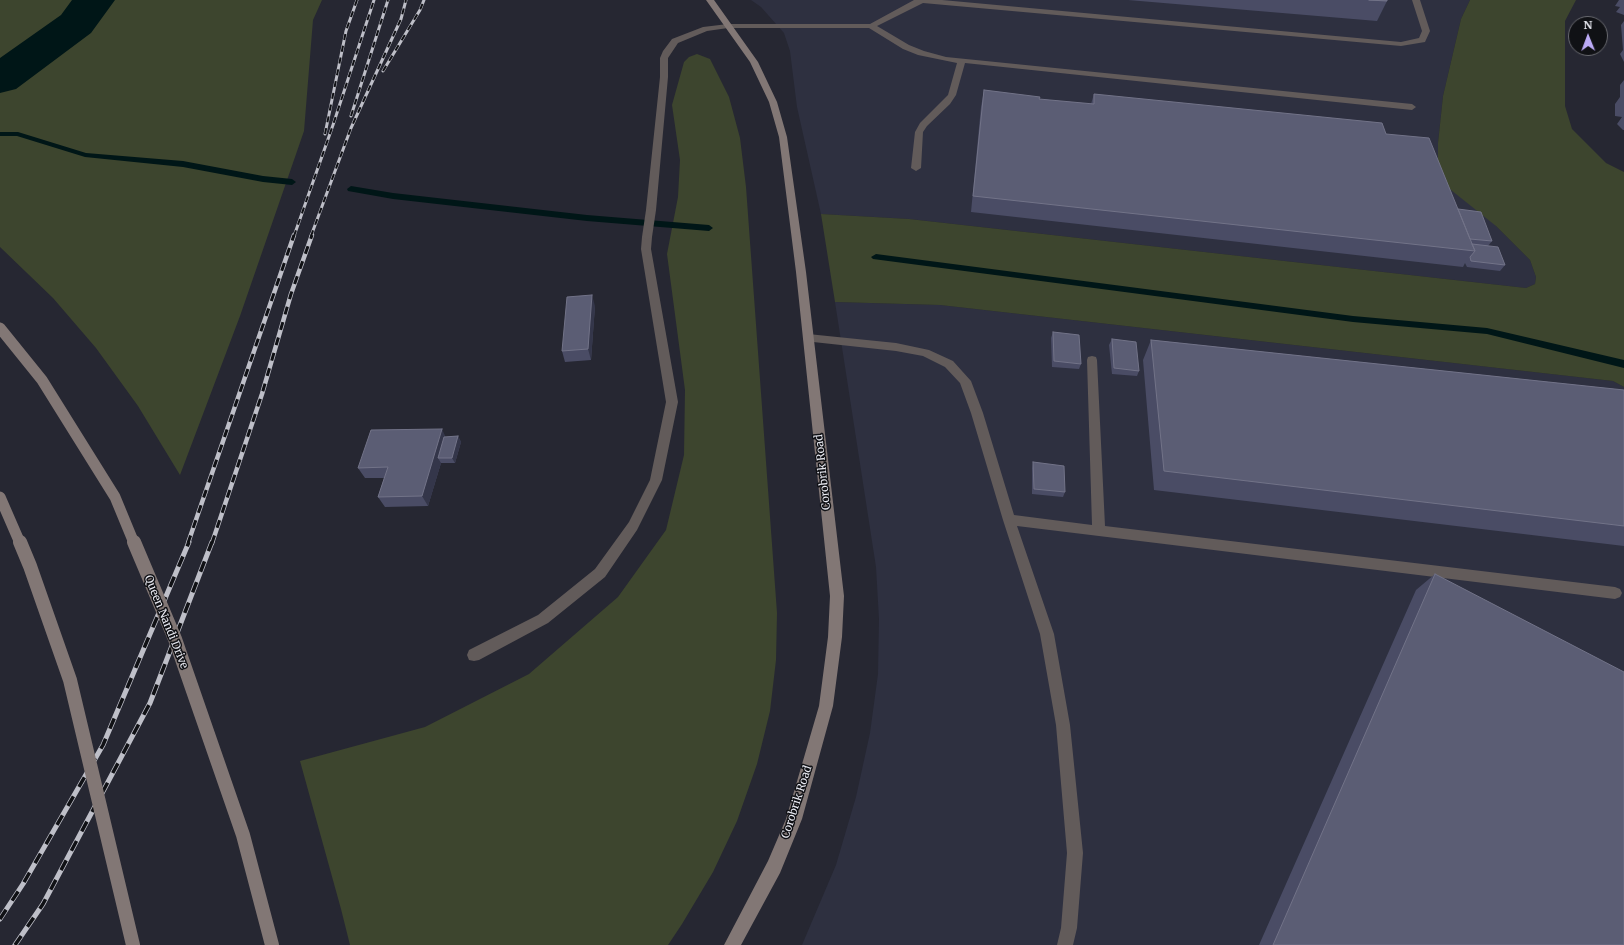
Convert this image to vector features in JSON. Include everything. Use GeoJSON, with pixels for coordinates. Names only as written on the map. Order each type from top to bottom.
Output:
{"type":"FeatureCollection","features":[{"type":"Feature","properties":{"kind":"street","name":"Corobrik Road"},"geometry":{"type":"LineString","coordinates":[[710,0],[757,68],[773,102],[782,137],[808,338],[837,596],[835,637],[826,706],[794,819],[774,867],[732,945]]}},
{"type":"Feature","properties":{"kind":"street"},"geometry":{"type":"LineString","coordinates":[[474,655],[543,619],[600,573],[633,526],[656,480],[672,402],[646,250],[646,237],[651,210],[664,78],[664,58],[667,51],[675,41],[682,37],[706,29],[728,26],[872,26],[919,1],[1401,44],[1422,40],[1426,31],[1416,0]]}},
{"type":"Feature","properties":{"kind":"street"},"geometry":{"type":"LineString","coordinates":[[872,26],[906,46],[921,52],[946,58],[1412,107]]}},
{"type":"Feature","properties":{"kind":"street"},"geometry":{"type":"LineString","coordinates":[[916,168],[919,132],[923,125],[947,102],[952,95],[962,60]]}},
{"type":"Feature","properties":{"kind":"street","name":"Queen Nandi Drive"},"geometry":{"type":"LineString","coordinates":[[0,328],[42,380],[115,497],[178,647],[243,836],[272,945]]}},
{"type":"Feature","properties":{"kind":"street"},"geometry":{"type":"LineString","coordinates":[[808,338],[896,347],[925,353],[949,364],[965,381],[977,413],[1009,520],[1047,634],[1063,725],[1075,853],[1069,928],[1064,945]]}},
{"type":"Feature","properties":{"kind":"street"},"geometry":{"type":"LineString","coordinates":[[1092,360],[1099,531]]}},
{"type":"Feature","properties":{"kind":"street"},"geometry":{"type":"LineString","coordinates":[[0,497],[30,566],[70,680],[133,945]]}},
{"type":"Feature","properties":{"kind":"street"},"geometry":{"type":"LineString","coordinates":[[1009,520],[1615,593]]}},
{"type":"Feature","properties":{"kind":"shaded area"},"geometry":{"type":"Polygon","coordinates":[[[751,0],[1470,0],[1461,19],[1443,96],[1438,143],[1496,226],[1530,260],[1536,277],[1535,284],[1526,288],[909,219],[821,214],[797,107],[790,51],[784,33],[761,7],[751,0]]]}},
{"type":"Feature","properties":{"kind":"shaded area"},"geometry":{"type":"Polygon","coordinates":[[[835,302],[940,305],[1613,381],[1624,387],[1624,945],[802,945],[836,865],[856,797],[870,733],[878,674],[879,619],[876,567],[835,302]]]}},
{"type":"Feature","properties":{"kind":"green space"},"geometry":{"type":"Polygon","coordinates":[[[0,0],[322,0],[313,20],[304,131],[240,316],[180,475],[138,406],[96,348],[53,298],[0,247],[0,0]]]}},
{"type":"Feature","properties":{"kind":"green space"},"geometry":{"type":"Polygon","coordinates":[[[1470,0],[1576,0],[1565,21],[1565,106],[1572,129],[1606,163],[1624,172],[1624,387],[1613,381],[940,305],[835,302],[821,214],[909,219],[1526,288],[1535,284],[1536,277],[1530,260],[1496,226],[1446,186],[1438,167],[1438,143],[1443,96],[1461,19],[1470,0]]]}},
{"type":"Feature","properties":{"kind":"green space"},"geometry":{"type":"Polygon","coordinates":[[[697,54],[710,59],[729,97],[740,138],[746,187],[777,613],[776,660],[770,711],[757,764],[737,821],[713,872],[668,945],[350,945],[300,761],[425,727],[529,674],[618,597],[666,530],[684,455],[685,390],[667,254],[678,197],[680,160],[672,105],[684,62],[689,57],[697,54]]]}},
{"type":"Feature","properties":{"kind":"building"},"geometry":{"type":"Polygon","coordinates":[[[984,90],[1040,97],[1039,99],[1094,104],[1094,94],[1382,123],[1386,134],[1429,138],[1475,251],[973,196],[984,90]]]}},
{"type":"Feature","properties":{"kind":"building"},"geometry":{"type":"Polygon","coordinates":[[[1458,209],[1481,212],[1492,241],[1470,239],[1458,209]]]}},
{"type":"Feature","properties":{"kind":"building"},"geometry":{"type":"Polygon","coordinates":[[[1472,244],[1498,247],[1505,265],[1471,261],[1470,257],[1475,251],[1472,244]]]}},
{"type":"Feature","properties":{"kind":"building"},"geometry":{"type":"Polygon","coordinates":[[[592,295],[588,349],[562,351],[567,297],[592,295]]]}},
{"type":"Feature","properties":{"kind":"building"},"geometry":{"type":"Polygon","coordinates":[[[1053,332],[1079,335],[1081,364],[1054,361],[1053,332]]]}},
{"type":"Feature","properties":{"kind":"building"},"geometry":{"type":"Polygon","coordinates":[[[1112,339],[1136,342],[1139,371],[1114,368],[1112,339]]]}},
{"type":"Feature","properties":{"kind":"building"},"geometry":{"type":"Polygon","coordinates":[[[1151,340],[1624,390],[1624,526],[1164,471],[1151,340]]]}},
{"type":"Feature","properties":{"kind":"building"},"geometry":{"type":"Polygon","coordinates":[[[442,429],[422,496],[378,497],[388,467],[358,468],[371,430],[442,429]]]}},
{"type":"Feature","properties":{"kind":"building"},"geometry":{"type":"Polygon","coordinates":[[[458,436],[452,458],[438,458],[444,437],[458,436]]]}},
{"type":"Feature","properties":{"kind":"building"},"geometry":{"type":"Polygon","coordinates":[[[1033,462],[1064,466],[1065,492],[1034,489],[1033,462]]]}},
{"type":"Feature","properties":{"kind":"building"},"geometry":{"type":"Polygon","coordinates":[[[1435,574],[1624,672],[1624,945],[1273,945],[1435,574]]]}},
{"type":"Feature","properties":{"kind":"waterway"},"geometry":{"type":"LineString","coordinates":[[0,79],[76,24],[94,0]]}},
{"type":"Feature","properties":{"kind":"waterway"},"geometry":{"type":"LineString","coordinates":[[0,134],[18,134],[85,155],[183,164],[263,179],[292,182]]}},
{"type":"Feature","properties":{"kind":"waterway"},"geometry":{"type":"LineString","coordinates":[[351,189],[393,196],[587,218],[709,228]]}},
{"type":"Feature","properties":{"kind":"waterway"},"geometry":{"type":"LineString","coordinates":[[876,257],[1353,319],[1487,331],[1624,364]]}},
{"type":"Feature","properties":{"kind":"railway"},"geometry":{"type":"LineString","coordinates":[[325,134],[346,31],[357,0]]}},
{"type":"Feature","properties":{"kind":"railway"},"geometry":{"type":"LineString","coordinates":[[294,236],[333,125],[374,0]]}},
{"type":"Feature","properties":{"kind":"railway"},"geometry":{"type":"LineString","coordinates":[[351,116],[388,0]]}},
{"type":"Feature","properties":{"kind":"railway"},"geometry":{"type":"LineString","coordinates":[[311,236],[351,128],[401,19],[406,0]]}},
{"type":"Feature","properties":{"kind":"railway"},"geometry":{"type":"LineString","coordinates":[[383,71],[420,10],[424,0]]}},
{"type":"Feature","properties":{"kind":"railway"},"geometry":{"type":"LineString","coordinates":[[188,543],[294,235]]}},
{"type":"Feature","properties":{"kind":"railway"},"geometry":{"type":"LineString","coordinates":[[212,543],[262,394],[291,294],[312,235]]}},
{"type":"Feature","properties":{"kind":"railway"},"geometry":{"type":"LineString","coordinates":[[0,919],[23,884],[103,745],[189,542]]}},
{"type":"Feature","properties":{"kind":"railway"},"geometry":{"type":"LineString","coordinates":[[15,945],[43,904],[150,703],[212,542]]}}]}
